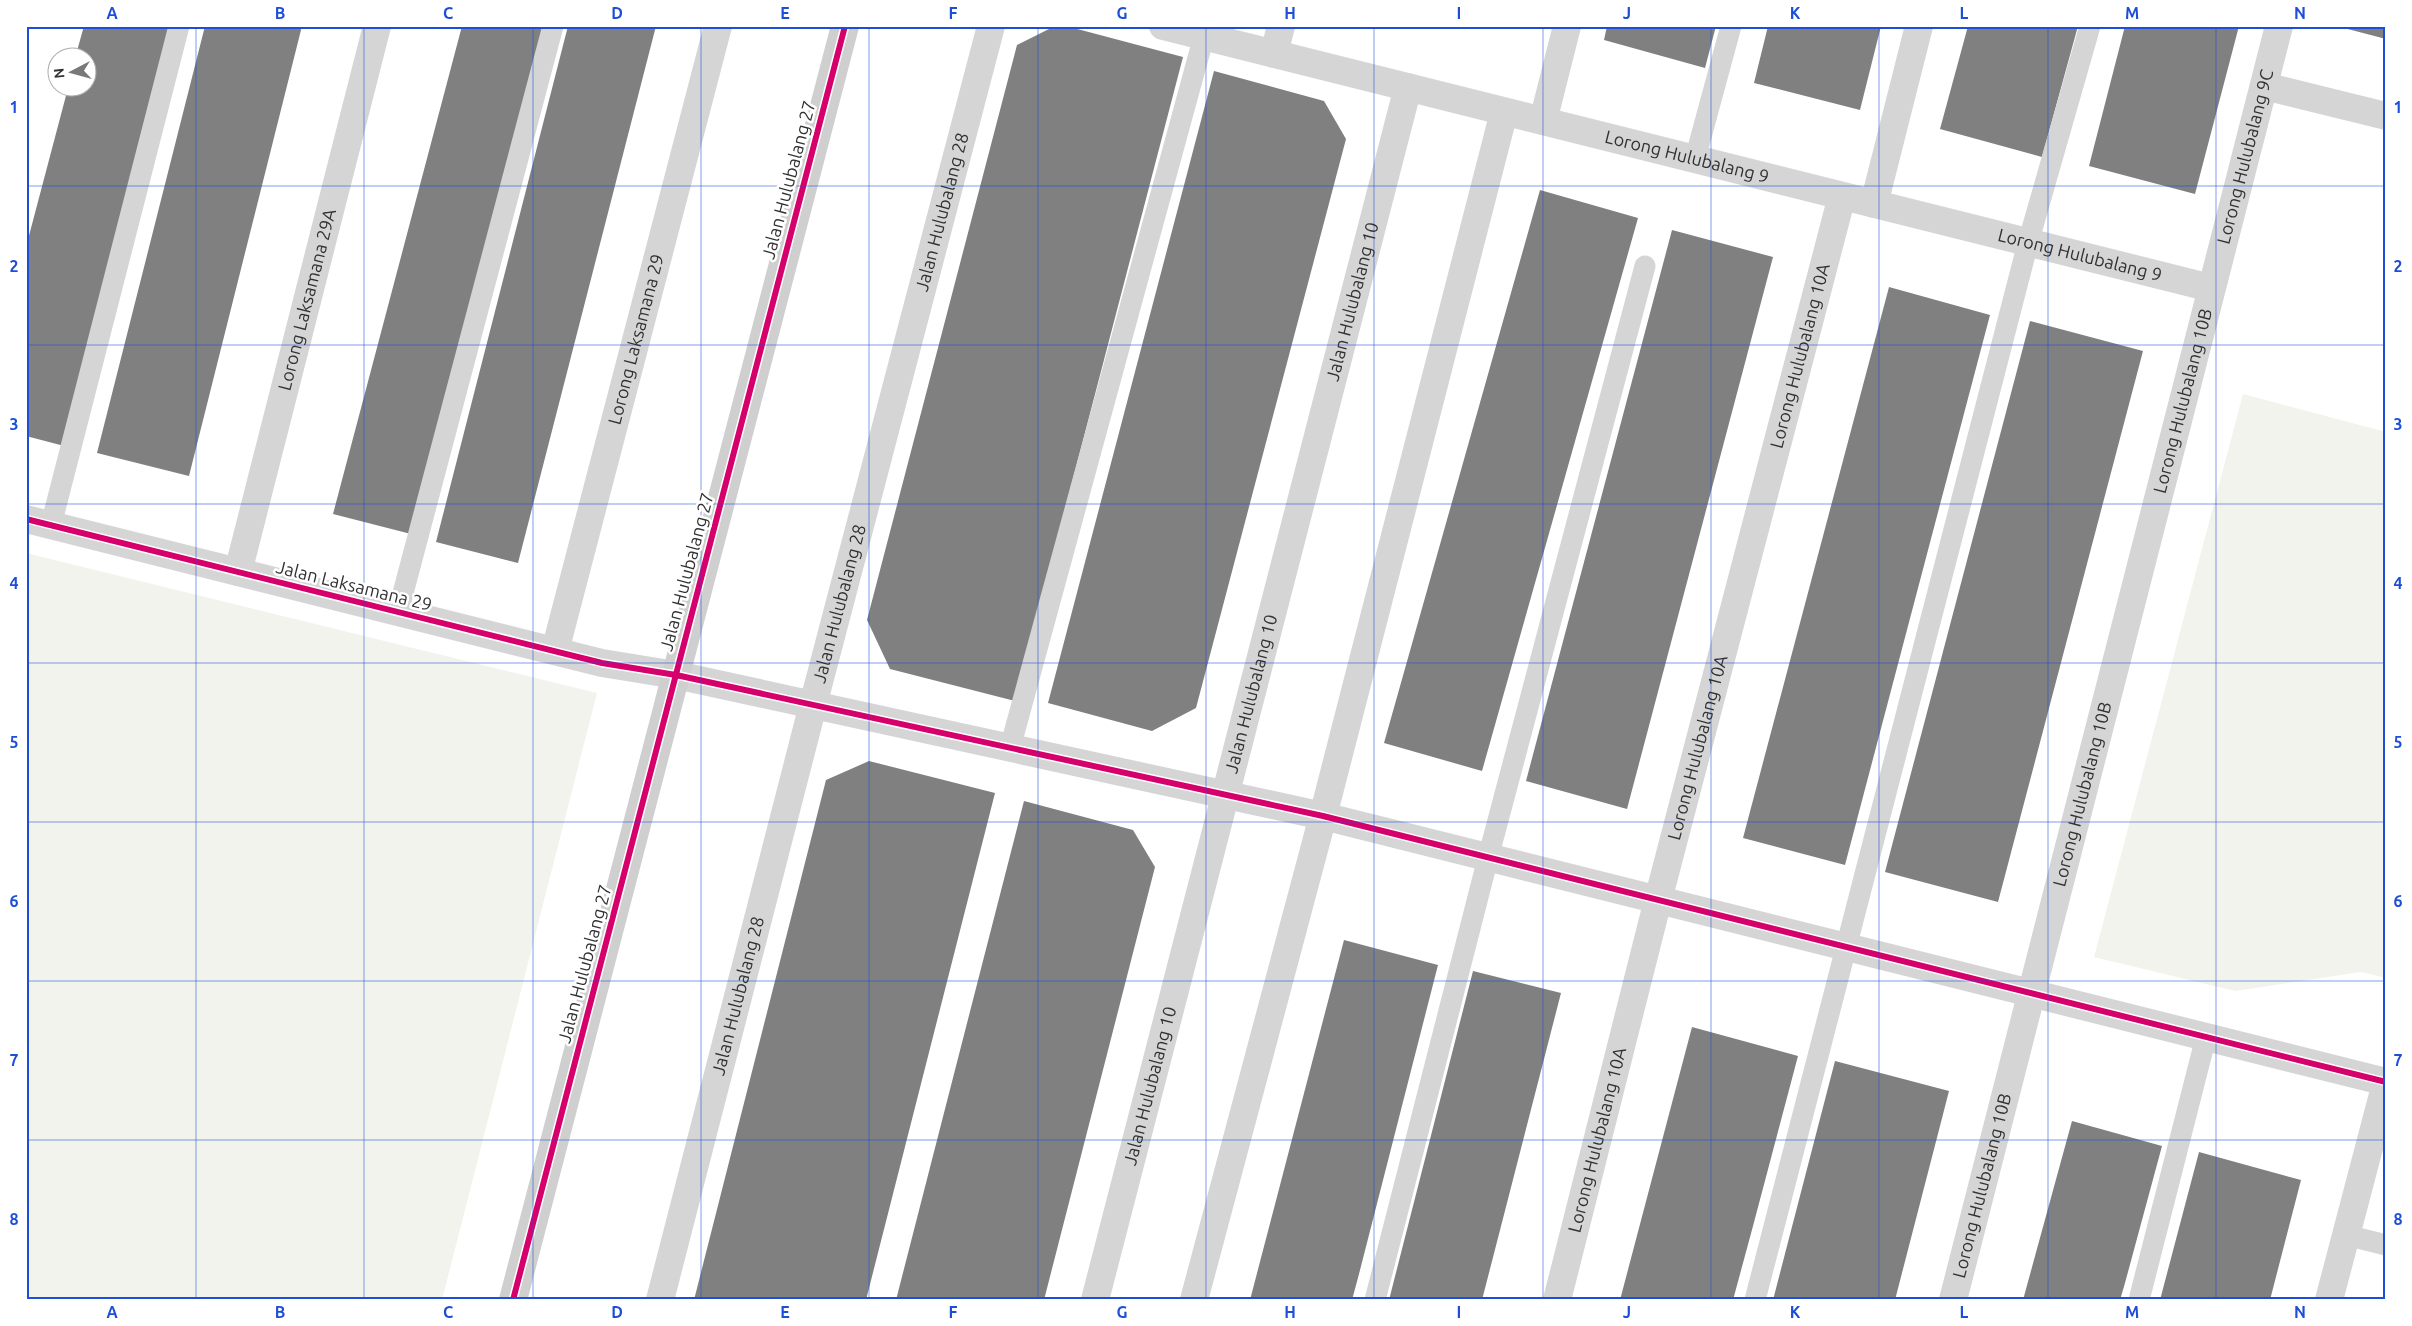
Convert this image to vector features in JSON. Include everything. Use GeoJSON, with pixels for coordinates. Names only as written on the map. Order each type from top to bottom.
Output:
{"type":"FeatureCollection","features":[{"type":"Feature","properties":{"kind":"street","name":"Lorong Laksamana 29A"},"geometry":{"type":"LineString","coordinates":[[238,572],[377,26]]}},
{"type":"Feature","properties":{"kind":"street","name":"Lorong Laksamana 29"},"geometry":{"type":"LineString","coordinates":[[554,651],[718,26]]}},
{"type":"Feature","properties":{"kind":"street","name":"Jalan Hulubalang 27"},"geometry":{"type":"LineString","coordinates":[[513,1300],[844,26]]}},
{"type":"Feature","properties":{"kind":"street","name":"Jalan Hulubalang 28"},"geometry":{"type":"LineString","coordinates":[[660,1300],[813,705],[991,26]]}},
{"type":"Feature","properties":{"kind":"street","name":"Lorong Hulubalang 9"},"geometry":{"type":"LineString","coordinates":[[1163,26],[2211,288]]}},
{"type":"Feature","properties":{"kind":"street"},"geometry":{"type":"LineString","coordinates":[[1274,54],[1281,26]]}},
{"type":"Feature","properties":{"kind":"street"},"geometry":{"type":"LineString","coordinates":[[1543,121],[1567,26]]}},
{"type":"Feature","properties":{"kind":"street"},"geometry":{"type":"LineString","coordinates":[[1874,204],[1919,26]]}},
{"type":"Feature","properties":{"kind":"street","name":"Lorong Hulubalang 9C"},"geometry":{"type":"LineString","coordinates":[[2211,288],[2279,26]]}},
{"type":"Feature","properties":{"kind":"street"},"geometry":{"type":"LineString","coordinates":[[2264,86],[2386,116]]}},
{"type":"Feature","properties":{"kind":"street","name":"Jalan Hulubalang 10"},"geometry":{"type":"LineString","coordinates":[[1095,1300],[1408,87]]}},
{"type":"Feature","properties":{"kind":"street"},"geometry":{"type":"LineString","coordinates":[[1194,1300],[1323,816],[1504,112]]}},
{"type":"Feature","properties":{"kind":"street","name":"Lorong Hulubalang 10A"},"geometry":{"type":"LineString","coordinates":[[1558,1300],[1658,900],[1842,196]]}},
{"type":"Feature","properties":{"kind":"street","name":"Lorong Hulubalang 10B"},"geometry":{"type":"LineString","coordinates":[[1953,1300],[2211,288]]}},
{"type":"Feature","properties":{"kind":"street","name":"Jalan Laksamana 29"},"geometry":{"type":"LineString","coordinates":[[39,522],[602,663],[676,675],[1323,816],[2386,1083]]}},
{"type":"Feature","properties":{"kind":"street"},"geometry":{"type":"LineString","coordinates":[[2329,1300],[2386,1083]]}},
{"type":"Feature","properties":{"kind":"lane"},"geometry":{"type":"LineString","coordinates":[[39,522],[179,26]]}},
{"type":"Feature","properties":{"kind":"lane"},"geometry":{"type":"LineString","coordinates":[[398,612],[553,26]]}},
{"type":"Feature","properties":{"kind":"lane"},"geometry":{"type":"LineString","coordinates":[[1695,159],[1731,26]]}},
{"type":"Feature","properties":{"kind":"lane"},"geometry":{"type":"LineString","coordinates":[[1755,1300],[2028,243],[2090,26]]}},
{"type":"Feature","properties":{"kind":"lane"},"geometry":{"type":"LineString","coordinates":[[1010,748],[1204,36]]}},
{"type":"Feature","properties":{"kind":"lane"},"geometry":{"type":"LineString","coordinates":[[1375,1300],[1488,858],[1645,266]]}},
{"type":"Feature","properties":{"kind":"lane"},"geometry":{"type":"LineString","coordinates":[[2139,1300],[2206,1037]]}},
{"type":"Feature","properties":{"kind":"lane"},"geometry":{"type":"LineString","coordinates":[[2346,1235],[2386,1244]]}},
{"type":"Feature","properties":{"kind":"shaded area"},"geometry":{"type":"Polygon","coordinates":[[[2243,394],[2386,432],[2386,978],[2361,972],[2235,991],[2094,957],[2243,394]]]}},
{"type":"Feature","properties":{"kind":"shaded area"},"geometry":{"type":"Polygon","coordinates":[[[26,553],[597,693],[442,1300],[26,1300],[26,553]]]}},
{"type":"Feature","properties":{"kind":"building"},"geometry":{"type":"Polygon","coordinates":[[[84,26],[176,26],[68,447],[26,436],[26,247],[65,98],[98,98],[98,48],[78,48],[84,26]]]}},
{"type":"Feature","properties":{"kind":"building"},"geometry":{"type":"Polygon","coordinates":[[[205,26],[302,26],[189,476],[97,453],[205,26]]]}},
{"type":"Feature","properties":{"kind":"building"},"geometry":{"type":"Polygon","coordinates":[[[462,26],[546,26],[411,534],[333,514],[462,26]]]}},
{"type":"Feature","properties":{"kind":"building"},"geometry":{"type":"Polygon","coordinates":[[[568,26],[656,26],[518,563],[436,542],[568,26]]]}},
{"type":"Feature","properties":{"kind":"building"},"geometry":{"type":"Polygon","coordinates":[[[1055,26],[1066,26],[1183,57],[1015,701],[890,669],[867,620],[1017,45],[1055,26]]]}},
{"type":"Feature","properties":{"kind":"building"},"geometry":{"type":"Polygon","coordinates":[[[1607,26],[1716,26],[1705,68],[1604,40],[1607,26]]]}},
{"type":"Feature","properties":{"kind":"building"},"geometry":{"type":"Polygon","coordinates":[[[1768,26],[1881,26],[1860,110],[1754,83],[1768,26]]]}},
{"type":"Feature","properties":{"kind":"building"},"geometry":{"type":"Polygon","coordinates":[[[1968,26],[2078,26],[2042,157],[1940,129],[1968,26]]]}},
{"type":"Feature","properties":{"kind":"building"},"geometry":{"type":"Polygon","coordinates":[[[2125,26],[2239,26],[2195,194],[2089,166],[2125,26]]]}},
{"type":"Feature","properties":{"kind":"building"},"geometry":{"type":"Polygon","coordinates":[[[2386,26],[2386,39],[2340,27],[2386,26]]]}},
{"type":"Feature","properties":{"kind":"building"},"geometry":{"type":"Polygon","coordinates":[[[1214,71],[1324,101],[1346,139],[1196,708],[1152,731],[1048,703],[1214,71]]]}},
{"type":"Feature","properties":{"kind":"building"},"geometry":{"type":"Polygon","coordinates":[[[1540,190],[1638,218],[1482,771],[1384,743],[1540,190]]]}},
{"type":"Feature","properties":{"kind":"building"},"geometry":{"type":"Polygon","coordinates":[[[1672,230],[1773,257],[1627,809],[1526,781],[1672,230]]]}},
{"type":"Feature","properties":{"kind":"building"},"geometry":{"type":"Polygon","coordinates":[[[1889,287],[1990,315],[1845,865],[1743,838],[1889,287]]]}},
{"type":"Feature","properties":{"kind":"building"},"geometry":{"type":"Polygon","coordinates":[[[2030,321],[2143,351],[1998,902],[1885,872],[2030,321]]]}},
{"type":"Feature","properties":{"kind":"building"},"geometry":{"type":"Polygon","coordinates":[[[869,761],[995,793],[866,1300],[694,1300],[826,780],[869,761]]]}},
{"type":"Feature","properties":{"kind":"building"},"geometry":{"type":"Polygon","coordinates":[[[1024,801],[1133,830],[1155,867],[1044,1300],[896,1300],[1024,801]]]}},
{"type":"Feature","properties":{"kind":"building"},"geometry":{"type":"Polygon","coordinates":[[[1344,940],[1438,965],[1359,1274],[1352,1300],[1250,1300],[1344,940]]]}},
{"type":"Feature","properties":{"kind":"building"},"geometry":{"type":"Polygon","coordinates":[[[1473,971],[1561,993],[1482,1300],[1389,1300],[1473,971]]]}},
{"type":"Feature","properties":{"kind":"building"},"geometry":{"type":"Polygon","coordinates":[[[1692,1027],[1798,1056],[1733,1300],[1620,1300],[1692,1027]]]}},
{"type":"Feature","properties":{"kind":"building"},"geometry":{"type":"Polygon","coordinates":[[[1835,1061],[1949,1091],[1895,1300],[1773,1300],[1835,1061]]]}},
{"type":"Feature","properties":{"kind":"building"},"geometry":{"type":"Polygon","coordinates":[[[2072,1121],[2162,1146],[2125,1283],[2120,1300],[2023,1300],[2072,1121]]]}},
{"type":"Feature","properties":{"kind":"building"},"geometry":{"type":"Polygon","coordinates":[[[2199,1152],[2301,1180],[2270,1300],[2160,1300],[2199,1152]]]}},
{"type":"Feature","properties":{"kind":"cycle path"},"geometry":{"type":"LineString","coordinates":[[513,1300],[845,26]]}},
{"type":"Feature","properties":{"kind":"cycle path"},"geometry":{"type":"LineString","coordinates":[[26,519],[602,663],[676,675],[1323,816],[2386,1082]]}}]}
